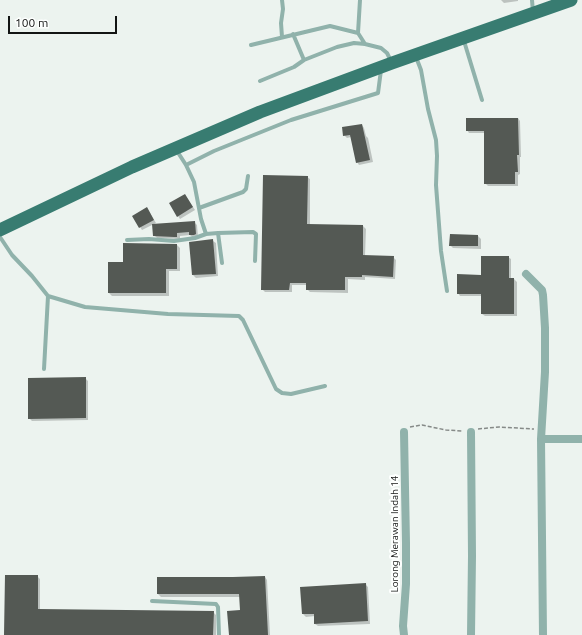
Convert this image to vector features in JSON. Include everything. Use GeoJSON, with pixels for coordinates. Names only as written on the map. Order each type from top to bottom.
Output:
{"type":"FeatureCollection","features":[{"type":"Feature","properties":{"kind":"main road"},"geometry":{"type":"LineString","coordinates":[[0,230],[132,167],[260,112],[463,38],[533,6],[571,0]]}},
{"type":"Feature","properties":{"kind":"street"},"geometry":{"type":"LineString","coordinates":[[526,274],[542,290],[545,328],[545,372],[541,439],[543,635]]}},
{"type":"Feature","properties":{"kind":"street","name":"Lorong Merawan Indah 14"},"geometry":{"type":"LineString","coordinates":[[404,432],[406,584],[403,626],[404,635]]}},
{"type":"Feature","properties":{"kind":"street"},"geometry":{"type":"LineString","coordinates":[[471,432],[471,635]]}},
{"type":"Feature","properties":{"kind":"street"},"geometry":{"type":"LineString","coordinates":[[541,439],[582,439]]}},
{"type":"Feature","properties":{"kind":"lane"},"geometry":{"type":"LineString","coordinates":[[282,0],[282,37]]}},
{"type":"Feature","properties":{"kind":"lane"},"geometry":{"type":"LineString","coordinates":[[360,0],[358,33],[366,44]]}},
{"type":"Feature","properties":{"kind":"lane"},"geometry":{"type":"LineString","coordinates":[[251,45],[330,26],[358,33]]}},
{"type":"Feature","properties":{"kind":"lane"},"geometry":{"type":"LineString","coordinates":[[293,34],[304,60]]}},
{"type":"Feature","properties":{"kind":"lane"},"geometry":{"type":"LineString","coordinates":[[463,38],[482,100]]}},
{"type":"Feature","properties":{"kind":"lane"},"geometry":{"type":"LineString","coordinates":[[186,165],[214,151],[291,120],[378,93],[387,65],[387,53],[380,48],[366,44],[354,43],[337,47],[304,60],[294,67],[260,81]]}},
{"type":"Feature","properties":{"kind":"lane"},"geometry":{"type":"LineString","coordinates":[[415,55],[421,70],[428,109],[436,140],[436,185],[441,251],[447,291]]}},
{"type":"Feature","properties":{"kind":"lane"},"geometry":{"type":"LineString","coordinates":[[176,149],[194,182],[198,208],[206,234]]}},
{"type":"Feature","properties":{"kind":"lane"},"geometry":{"type":"LineString","coordinates":[[198,208],[243,192],[246,189],[248,176]]}},
{"type":"Feature","properties":{"kind":"lane"},"geometry":{"type":"LineString","coordinates":[[127,240],[149,239],[174,242],[195,238],[206,234],[253,232],[256,234],[255,261]]}},
{"type":"Feature","properties":{"kind":"lane"},"geometry":{"type":"LineString","coordinates":[[218,233],[222,263]]}},
{"type":"Feature","properties":{"kind":"lane"},"geometry":{"type":"LineString","coordinates":[[0,237],[12,255],[48,296],[85,306],[168,314],[239,316],[243,320],[276,389],[282,393],[291,394],[325,386]]}},
{"type":"Feature","properties":{"kind":"lane"},"geometry":{"type":"LineString","coordinates":[[44,369],[48,296]]}},
{"type":"Feature","properties":{"kind":"lane"},"geometry":{"type":"LineString","coordinates":[[152,602],[216,604],[218,606],[219,635]]}},
{"type":"Feature","properties":{"kind":"path"},"geometry":{"type":"LineString","coordinates":[[404,432],[412,426],[422,425],[446,430],[471,432],[483,428],[542,428]]}},
{"type":"Feature","properties":{"kind":"building"},"geometry":{"type":"Polygon","coordinates":[[[466,118],[518,118],[519,155],[517,155],[518,172],[515,172],[515,184],[484,184],[484,131],[466,131],[466,118]]]}},
{"type":"Feature","properties":{"kind":"building"},"geometry":{"type":"Polygon","coordinates":[[[362,124],[370,160],[356,163],[350,135],[343,136],[342,127],[362,124]]]}},
{"type":"Feature","properties":{"kind":"building"},"geometry":{"type":"Polygon","coordinates":[[[263,175],[308,176],[307,224],[363,225],[363,255],[394,256],[393,277],[362,275],[362,277],[345,277],[345,290],[306,290],[306,283],[290,283],[289,290],[261,290],[263,175]]]}},
{"type":"Feature","properties":{"kind":"building"},"geometry":{"type":"Polygon","coordinates":[[[185,194],[193,207],[177,217],[169,203],[185,194]]]}},
{"type":"Feature","properties":{"kind":"building"},"geometry":{"type":"Polygon","coordinates":[[[147,207],[154,220],[139,228],[132,216],[147,207]]]}},
{"type":"Feature","properties":{"kind":"building"},"geometry":{"type":"Polygon","coordinates":[[[195,221],[196,234],[194,235],[189,235],[189,232],[177,233],[177,237],[153,236],[152,224],[195,221]]]}},
{"type":"Feature","properties":{"kind":"building"},"geometry":{"type":"Polygon","coordinates":[[[450,234],[478,235],[478,246],[449,246],[450,234]]]}},
{"type":"Feature","properties":{"kind":"building"},"geometry":{"type":"Polygon","coordinates":[[[213,239],[216,274],[192,275],[189,242],[213,239]]]}},
{"type":"Feature","properties":{"kind":"building"},"geometry":{"type":"Polygon","coordinates":[[[123,243],[177,244],[177,269],[166,269],[166,293],[108,293],[108,262],[123,262],[123,243]]]}},
{"type":"Feature","properties":{"kind":"building"},"geometry":{"type":"Polygon","coordinates":[[[481,256],[509,256],[509,278],[514,278],[514,314],[481,314],[481,294],[457,294],[457,274],[481,275],[481,256]]]}},
{"type":"Feature","properties":{"kind":"building"},"geometry":{"type":"Polygon","coordinates":[[[86,377],[86,418],[28,419],[28,378],[86,377]]]}},
{"type":"Feature","properties":{"kind":"building"},"geometry":{"type":"Polygon","coordinates":[[[5,575],[38,575],[38,609],[214,611],[213,635],[4,635],[5,575]]]}},
{"type":"Feature","properties":{"kind":"building"},"geometry":{"type":"Polygon","coordinates":[[[265,576],[268,635],[229,635],[227,611],[240,610],[239,594],[157,594],[157,577],[265,576]]]}},
{"type":"Feature","properties":{"kind":"building"},"geometry":{"type":"Polygon","coordinates":[[[366,583],[368,621],[314,624],[314,614],[302,614],[300,587],[366,583]]]}}]}
